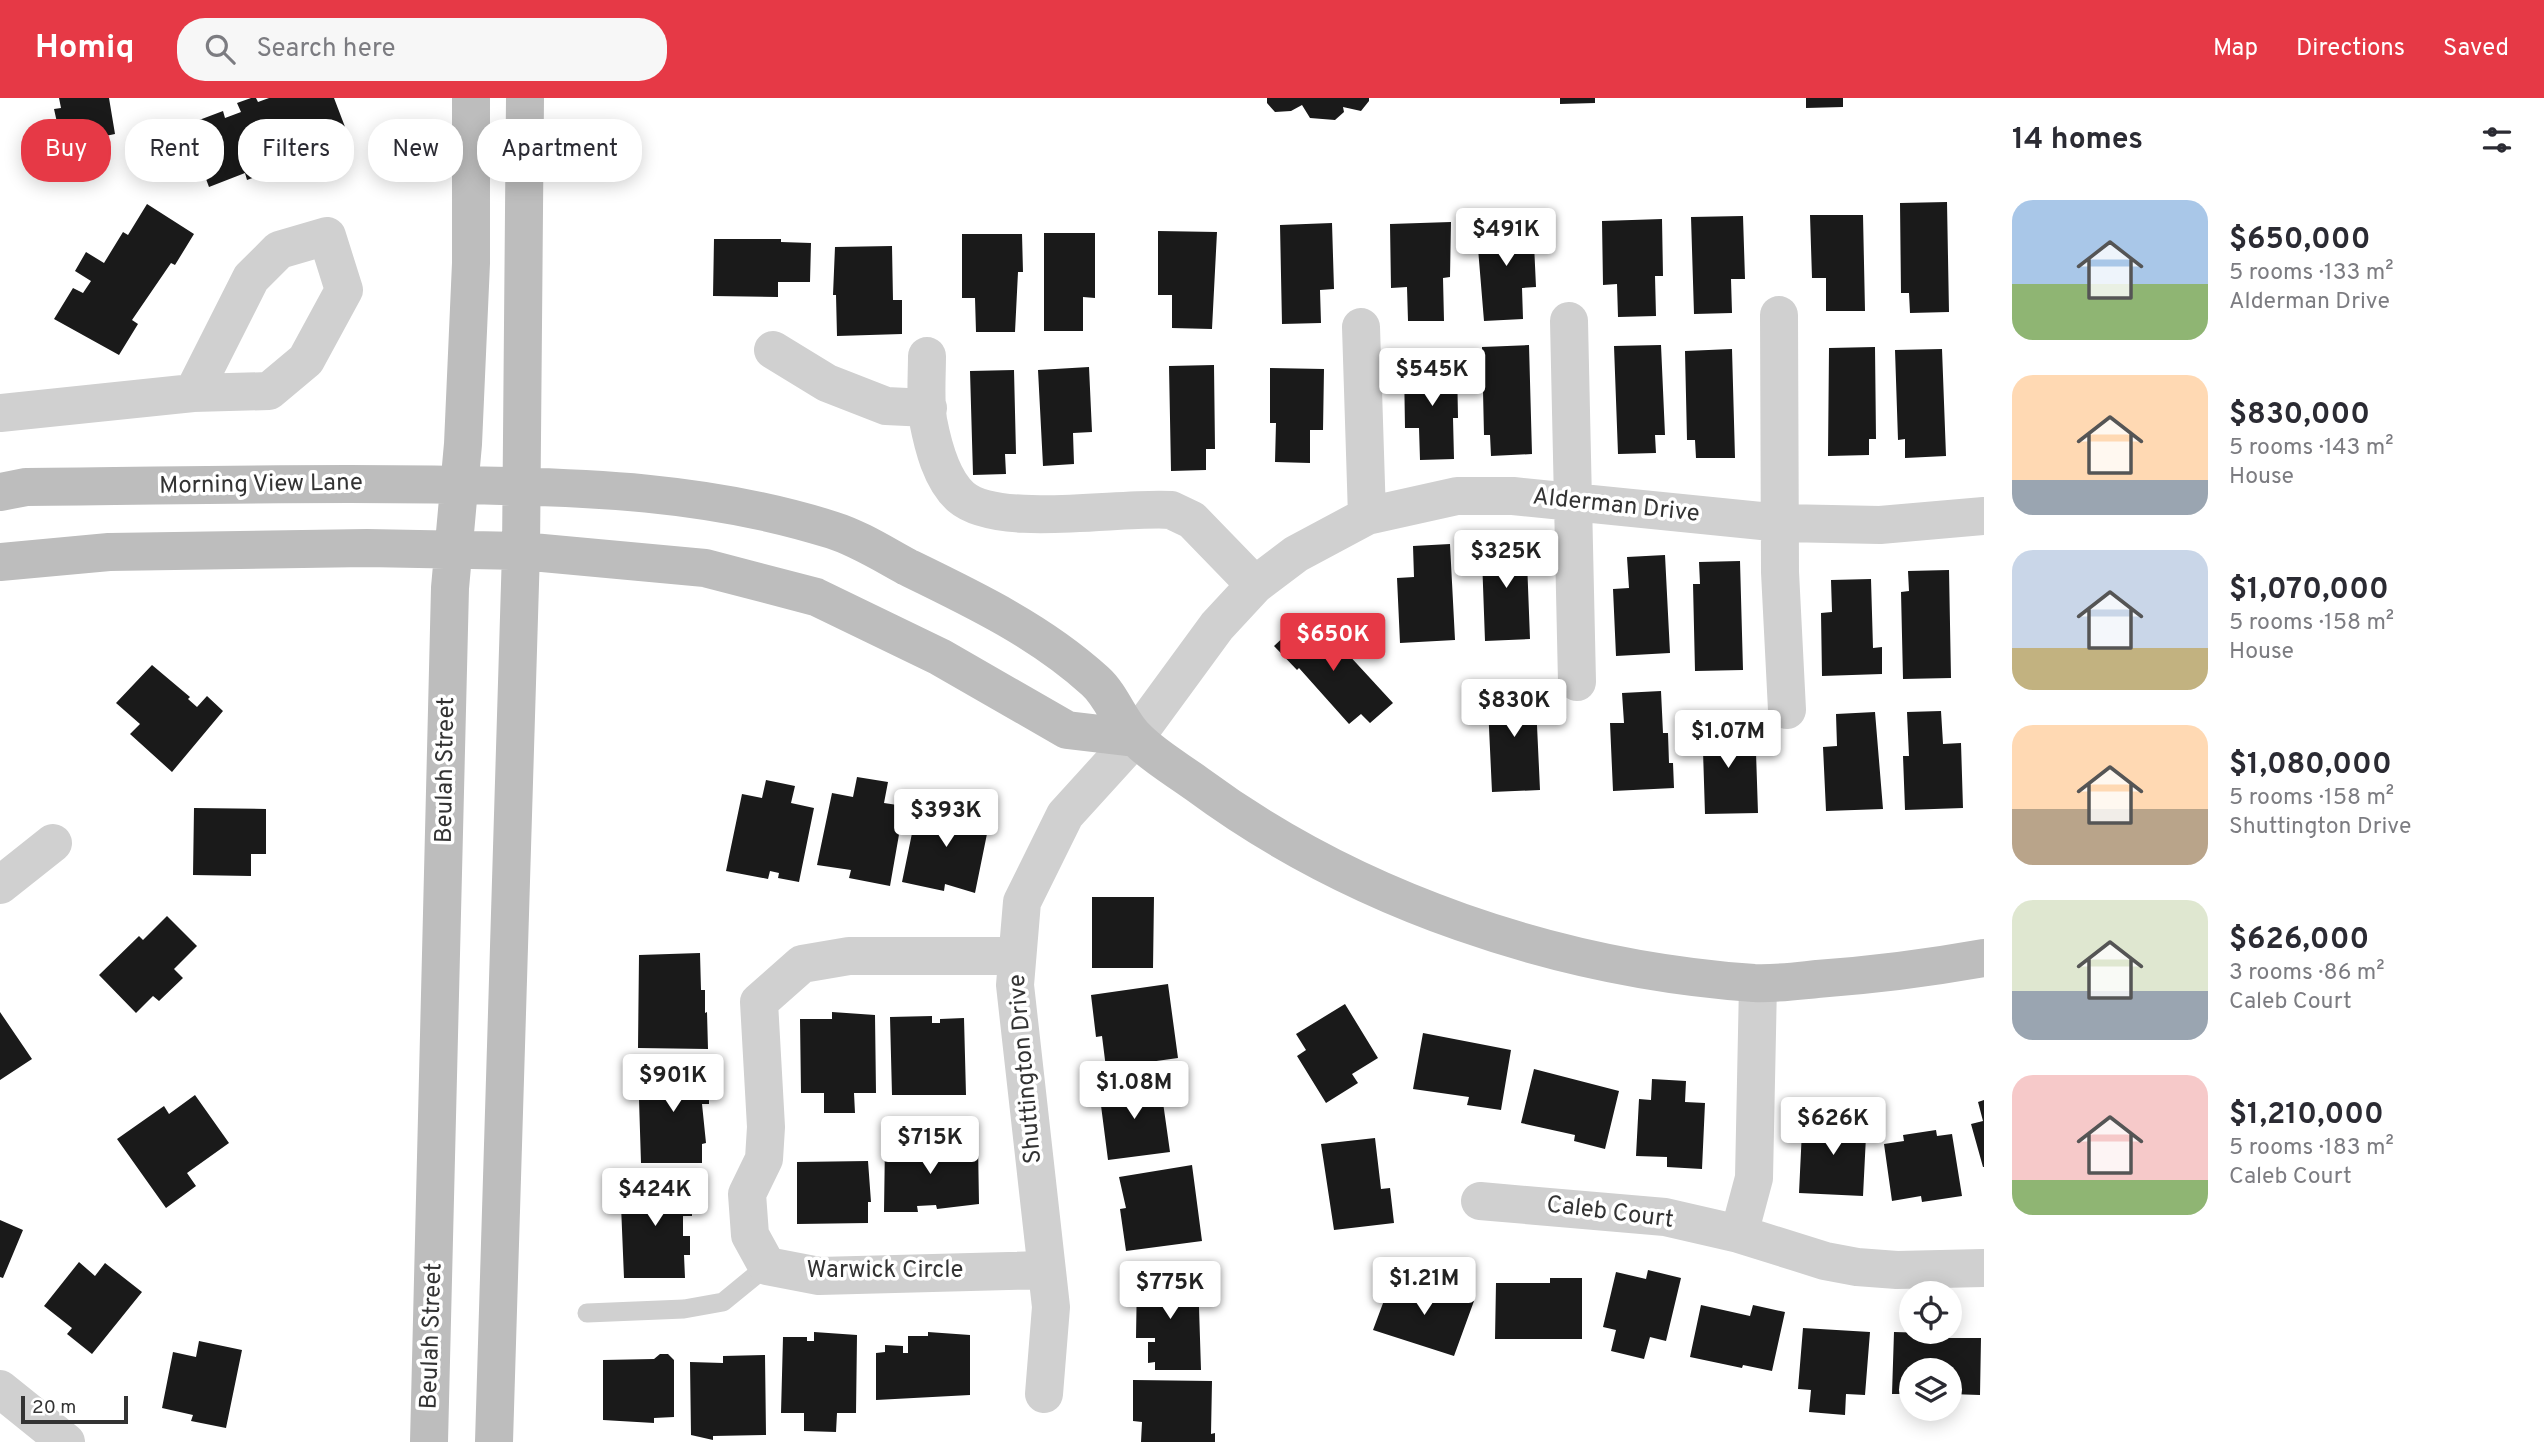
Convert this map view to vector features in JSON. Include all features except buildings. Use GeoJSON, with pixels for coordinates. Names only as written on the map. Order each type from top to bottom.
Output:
{"type":"FeatureCollection","features":[{"type":"Feature","properties":{"kind":"street","name":"Beulah Street"},"geometry":{"type":"LineString","coordinates":[[429,1442],[451,549],[459,485],[471,263],[471,98]]}},
{"type":"Feature","properties":{"kind":"street"},"geometry":{"type":"LineString","coordinates":[[494,1442],[521,551],[525,98]]}},
{"type":"Feature","properties":{"kind":"street"},"geometry":{"type":"LineString","coordinates":[[1779,314],[1782,523],[1780,572],[1787,710]]}},
{"type":"Feature","properties":{"kind":"street"},"geometry":{"type":"LineString","coordinates":[[1569,321],[1577,682]]}},
{"type":"Feature","properties":{"kind":"street"},"geometry":{"type":"LineString","coordinates":[[1361,327],[1367,516]]}},
{"type":"Feature","properties":{"kind":"street"},"geometry":{"type":"LineString","coordinates":[[773,350],[827,383],[874,401],[886,405],[928,408]]}},
{"type":"Feature","properties":{"kind":"street"},"geometry":{"type":"LineString","coordinates":[[927,356],[928,418],[946,478],[962,498],[983,507],[1026,513],[1171,510],[1192,520],[1255,585]]}},
{"type":"Feature","properties":{"kind":"street"},"geometry":{"type":"LineString","coordinates":[[0,413],[193,393]]}},
{"type":"Feature","properties":{"kind":"street","name":"Morning View Lane"},"geometry":{"type":"LineString","coordinates":[[0,492],[26,487],[522,485],[609,488],[686,496],[749,508],[837,531],[987,607],[1048,642],[1101,685],[1135,738]]}},
{"type":"Feature","properties":{"kind":"street","name":"Alderman Drive"},"geometry":{"type":"LineString","coordinates":[[1135,738],[1217,626],[1255,585],[1296,554],[1367,516],[1457,496],[1513,496],[1782,523],[1880,525],[1984,516]]}},
{"type":"Feature","properties":{"kind":"street"},"geometry":{"type":"LineString","coordinates":[[0,562],[109,552],[249,548],[451,549],[521,551],[705,568],[816,597],[940,657],[1067,730],[1135,738],[1247,821],[1362,881],[1425,909],[1496,934],[1576,956],[1758,984],[1905,972],[1984,958]]}},
{"type":"Feature","properties":{"kind":"street","name":"Shuttington Drive"},"geometry":{"type":"LineString","coordinates":[[1044,1394],[1051,1307],[1015,985],[1022,902],[1065,815],[1135,738]]}},
{"type":"Feature","properties":{"kind":"street"},"geometry":{"type":"LineString","coordinates":[[0,885],[53,843]]}},
{"type":"Feature","properties":{"kind":"street"},"geometry":{"type":"LineString","coordinates":[[767,1266],[750,1235],[747,1194],[764,1159],[766,1127],[759,1002],[802,964],[849,956],[1017,956]]}},
{"type":"Feature","properties":{"kind":"street"},"geometry":{"type":"LineString","coordinates":[[1739,1234],[1754,1178],[1758,984]]}},
{"type":"Feature","properties":{"kind":"street","name":"Caleb Court"},"geometry":{"type":"LineString","coordinates":[[1480,1200],[1665,1217],[1739,1234],[1825,1261],[1857,1267],[1897,1270],[1984,1268]]}},
{"type":"Feature","properties":{"kind":"street","name":"Warwick Circle"},"geometry":{"type":"LineString","coordinates":[[767,1266],[819,1276],[1045,1270]]}},
{"type":"Feature","properties":{"kind":"street"},"geometry":{"type":"LineString","coordinates":[[0,1389],[66,1442]]}},
{"type":"Feature","properties":{"kind":"lane"},"geometry":{"type":"LineString","coordinates":[[587,1313],[672,1310],[723,1302],[767,1266]]}}]}
